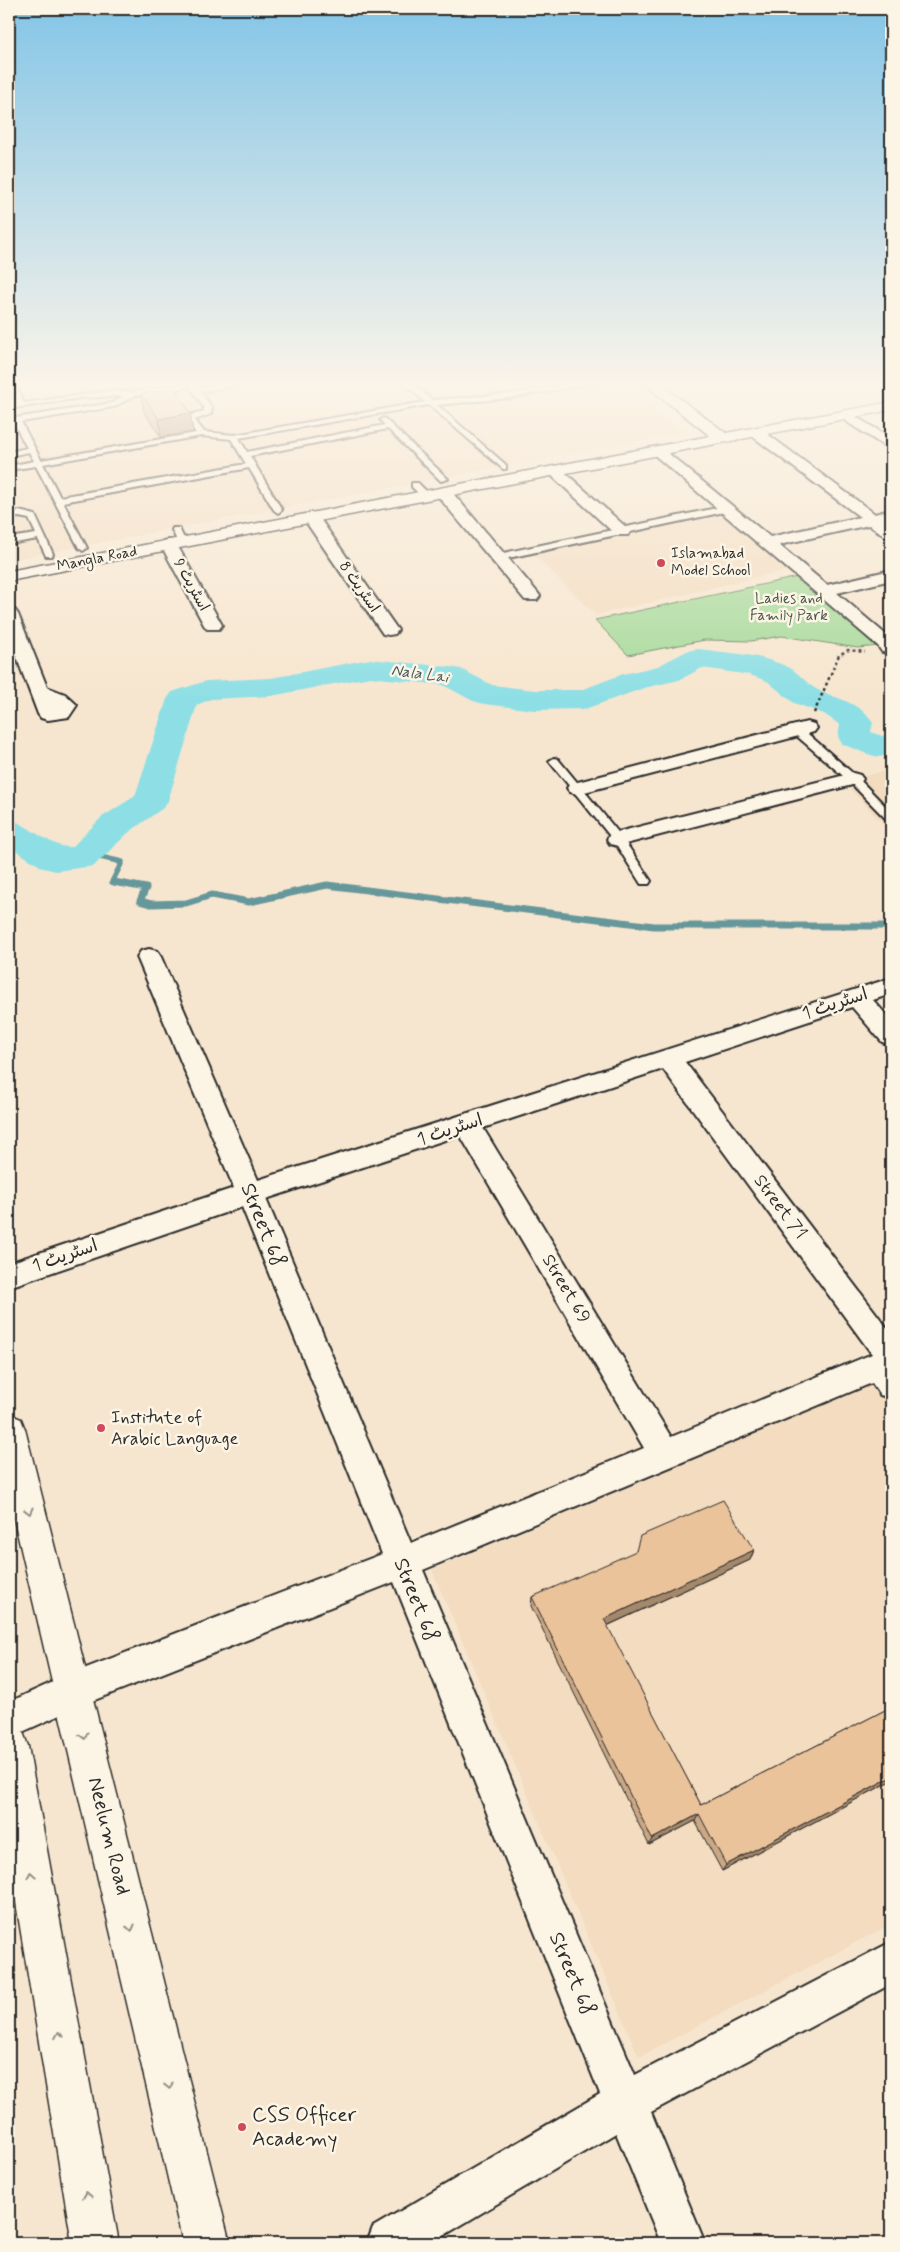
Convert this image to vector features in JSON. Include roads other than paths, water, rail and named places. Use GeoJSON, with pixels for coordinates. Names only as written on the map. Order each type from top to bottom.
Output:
{"type":"FeatureCollection","features":[{"type":"Feature","properties":{"kind":"main road","name":"Mangla Road"},"geometry":{"type":"LineString","coordinates":[[9,576],[176,539],[278,510],[432,488]]}},
{"type":"Feature","properties":{"kind":"main road","name":"Mangla Road"},"geometry":{"type":"LineString","coordinates":[[9,562],[83,548],[176,539],[312,519],[421,490]]}},
{"type":"Feature","properties":{"kind":"main road","name":"Neelum Road"},"geometry":{"type":"LineString","coordinates":[[9,1429],[207,2243]]}},
{"type":"Feature","properties":{"kind":"main road"},"geometry":{"type":"LineString","coordinates":[[9,1746],[96,2243]]}},
{"type":"Feature","properties":{"kind":"street"},"geometry":{"type":"LineString","coordinates":[[446,488],[531,596]]}},
{"type":"Feature","properties":{"kind":"street"},"geometry":{"type":"LineString","coordinates":[[574,488],[622,532]]}},
{"type":"Feature","properties":{"kind":"street"},"geometry":{"type":"LineString","coordinates":[[701,488],[825,591],[885,643],[888,648]]}},
{"type":"Feature","properties":{"kind":"street"},"geometry":{"type":"LineString","coordinates":[[830,488],[874,518],[891,533]]}},
{"type":"Feature","properties":{"kind":"street"},"geometry":{"type":"LineString","coordinates":[[766,543],[891,515]]}},
{"type":"Feature","properties":{"kind":"street","name":"اسٹریٹ 8"},"geometry":{"type":"LineString","coordinates":[[312,519],[389,630]]}},
{"type":"Feature","properties":{"kind":"street","name":"اسٹریٹ 9"},"geometry":{"type":"LineString","coordinates":[[176,539],[213,625]]}},
{"type":"Feature","properties":{"kind":"street"},"geometry":{"type":"LineString","coordinates":[[825,591],[891,575]]}},
{"type":"Feature","properties":{"kind":"street"},"geometry":{"type":"LineString","coordinates":[[9,614],[48,714],[62,713],[66,709],[67,704],[58,698],[39,691]]}},
{"type":"Feature","properties":{"kind":"street"},"geometry":{"type":"LineString","coordinates":[[577,788],[807,728]]}},
{"type":"Feature","properties":{"kind":"street"},"geometry":{"type":"LineString","coordinates":[[618,839],[853,778]]}},
{"type":"Feature","properties":{"kind":"street","name":"Street 68"},"geometry":{"type":"LineString","coordinates":[[149,957],[250,1193],[683,2243]]}},
{"type":"Feature","properties":{"kind":"street","name":"اسٹریٹ 1"},"geometry":{"type":"LineString","coordinates":[[9,1275],[250,1193],[891,986]]}},
{"type":"Feature","properties":{"kind":"street"},"geometry":{"type":"LineString","coordinates":[[856,997],[891,1036]]}},
{"type":"Feature","properties":{"kind":"street","name":"Street 71"},"geometry":{"type":"LineString","coordinates":[[669,1058],[888,1367]]}},
{"type":"Feature","properties":{"kind":"street","name":"Street 69"},"geometry":{"type":"LineString","coordinates":[[467,1124],[664,1454]]}},
{"type":"Feature","properties":{"kind":"street"},"geometry":{"type":"LineString","coordinates":[[9,1720],[74,1691],[401,1563],[664,1454],[888,1367]]}},
{"type":"Feature","properties":{"kind":"street"},"geometry":{"type":"LineString","coordinates":[[389,2243],[625,2103],[891,1962]]}},
{"type":"Feature","properties":{"kind":"lane"},"geometry":{"type":"LineString","coordinates":[[52,488],[83,548]]}},
{"type":"Feature","properties":{"kind":"lane"},"geometry":{"type":"LineString","coordinates":[[58,500],[124,488]]}},
{"type":"Feature","properties":{"kind":"lane"},"geometry":{"type":"LineString","coordinates":[[265,488],[278,510]]}},
{"type":"Feature","properties":{"kind":"lane"},"geometry":{"type":"LineString","coordinates":[[499,557],[726,509]]}},
{"type":"Feature","properties":{"kind":"lane"},"geometry":{"type":"LineString","coordinates":[[9,516],[19,514],[32,518],[48,554]]}},
{"type":"Feature","properties":{"kind":"lane"},"geometry":{"type":"LineString","coordinates":[[9,542],[41,536]]}},
{"type":"Feature","properties":{"kind":"lane"},"geometry":{"type":"LineString","coordinates":[[807,728],[802,735],[853,778],[891,818]]}},
{"type":"Feature","properties":{"kind":"lane"},"geometry":{"type":"LineString","coordinates":[[554,761],[618,839],[644,881]]}},
{"type":"Feature","properties":{"kind":"waterway","name":"Nala Lai"},"geometry":{"type":"LineString","coordinates":[[9,830],[56,860],[81,858],[115,825],[151,801],[183,699],[206,690],[271,687],[370,668],[450,676],[484,694],[534,700],[585,699],[634,681],[668,673],[698,658],[755,666],[778,674],[805,696],[835,707],[857,722],[854,737],[879,747],[891,744]]}},
{"type":"Feature","properties":{"kind":"waterway"},"geometry":{"type":"LineString","coordinates":[[87,854],[122,862],[112,882],[121,884]]}},
{"type":"Feature","properties":{"kind":"waterway"},"geometry":{"type":"LineString","coordinates":[[114,882],[146,888],[140,901],[151,904],[186,903],[212,895],[249,902],[327,885],[654,926],[891,926]]}},
{"type":"Feature","properties":{"kind":"place","name":"Islamabad Model School"},"geometry":{"type":"Point","coordinates":[661,563]}},
{"type":"Feature","properties":{"kind":"place","name":"Institute of Arabic Language"},"geometry":{"type":"Point","coordinates":[101,1428]}},
{"type":"Feature","properties":{"kind":"place","name":"CSS Officer Academy"},"geometry":{"type":"Point","coordinates":[242,2127]}},
{"type":"Feature","properties":{"kind":"park label","name":"Ladies and Family Park"},"geometry":{"type":"Point","coordinates":[789,608]}}]}
